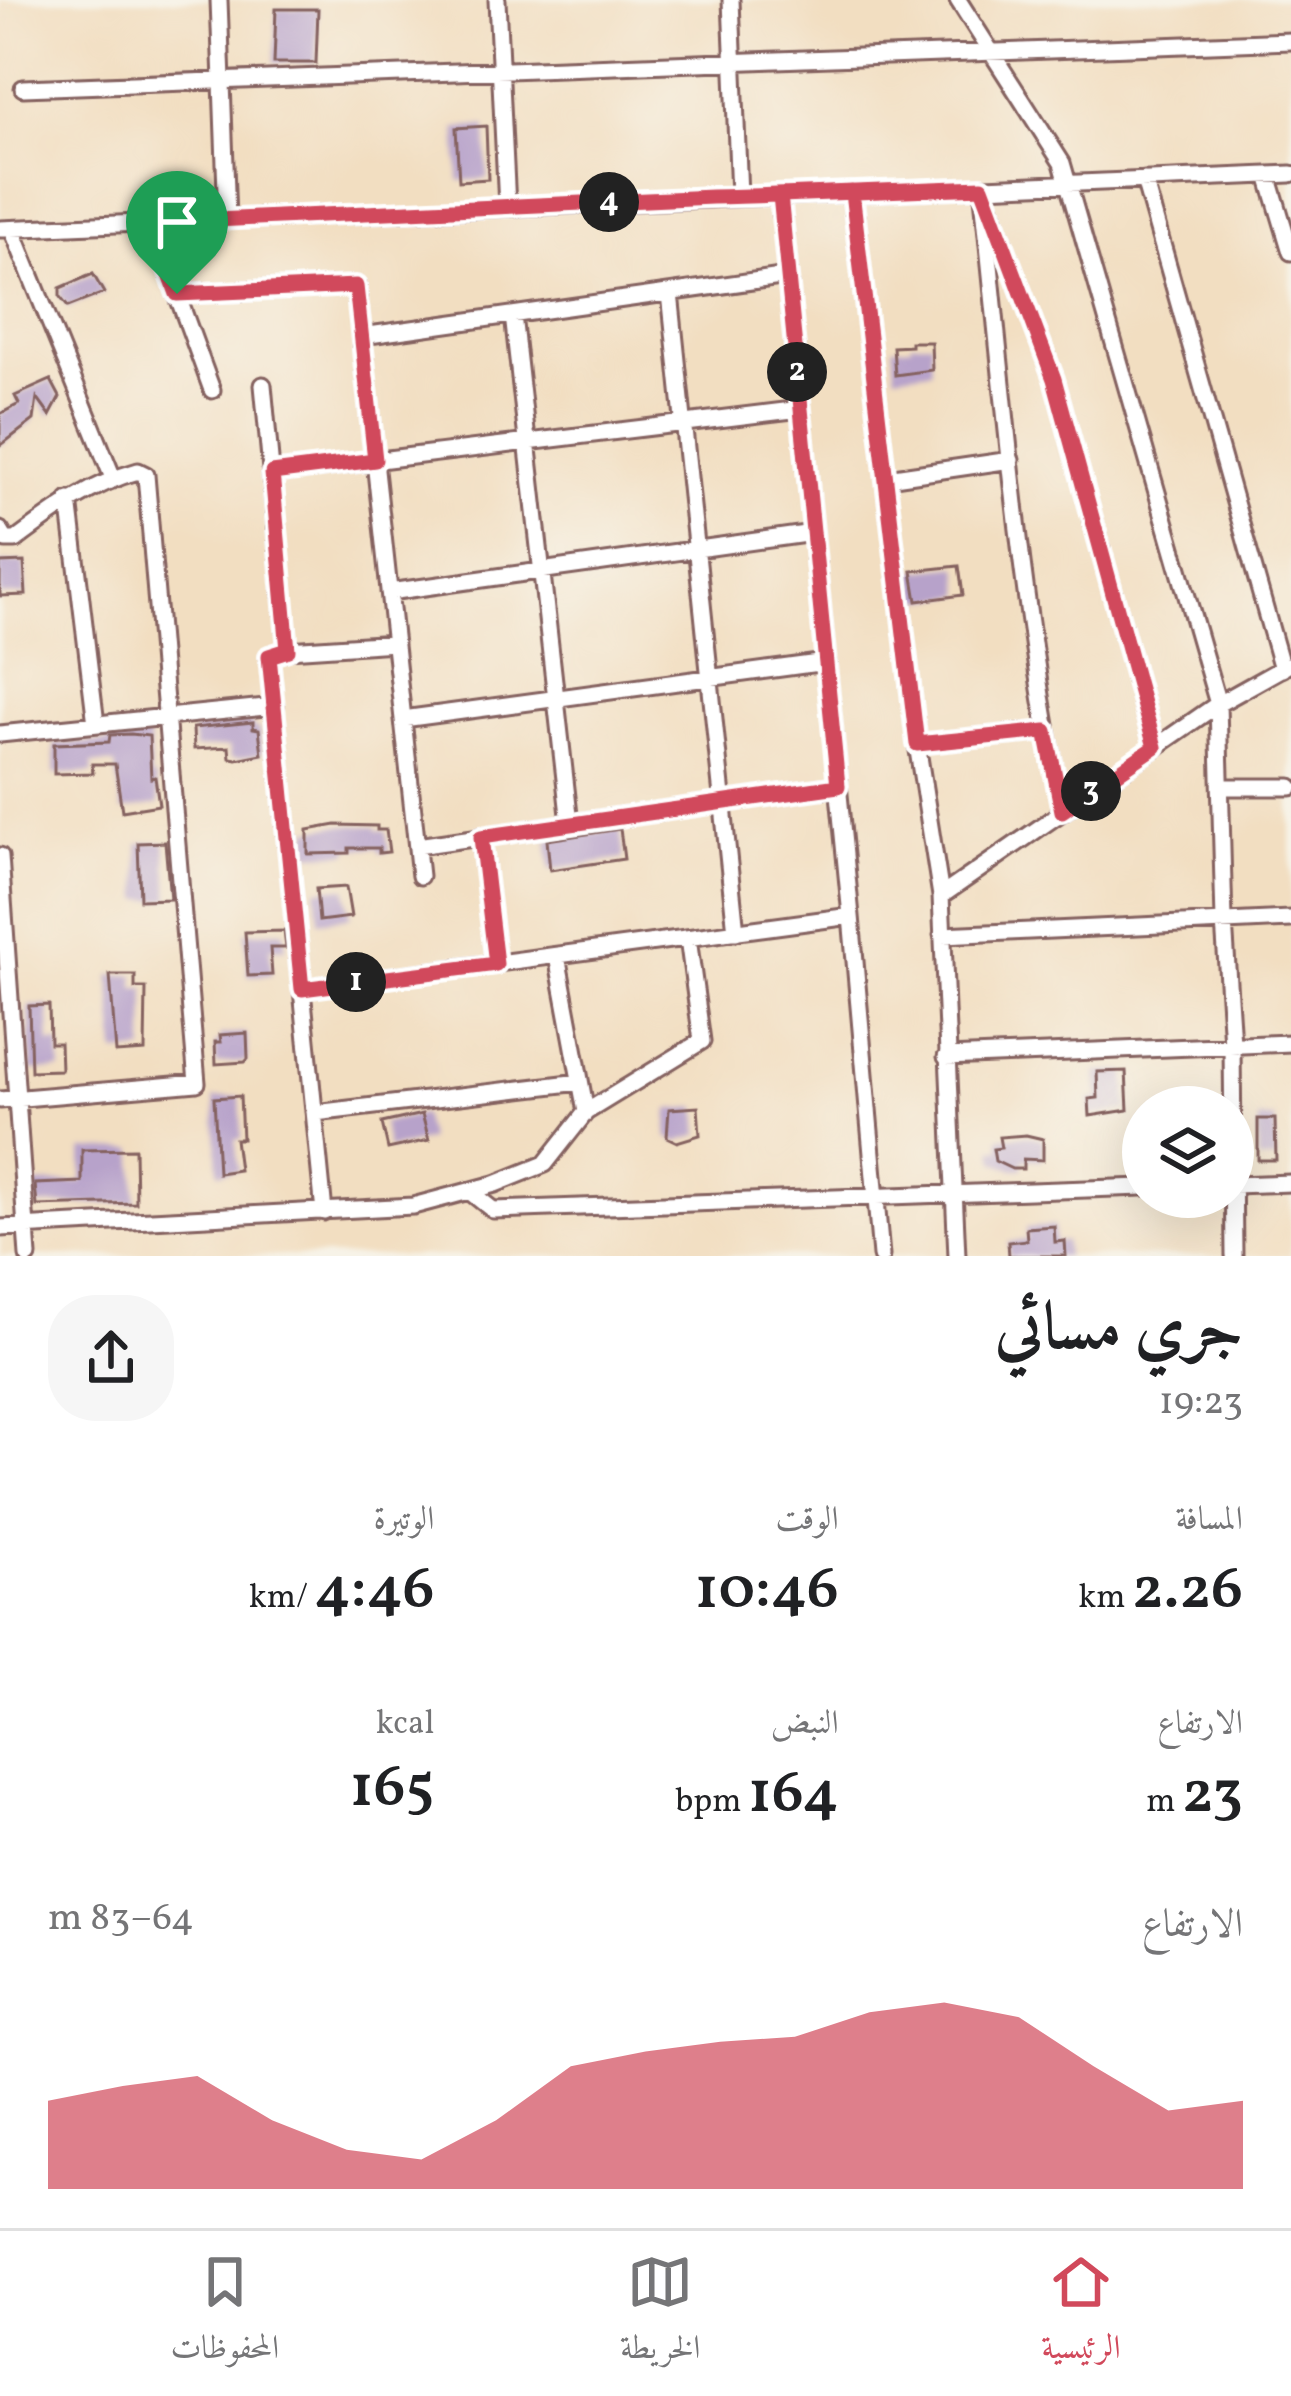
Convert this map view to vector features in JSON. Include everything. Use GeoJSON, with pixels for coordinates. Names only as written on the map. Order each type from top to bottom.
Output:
{"type":"FeatureCollection","features":[{"type":"Feature","properties":{"kind":"street"},"geometry":{"type":"LineString","coordinates":[[219,0],[227,219]]}},
{"type":"Feature","properties":{"kind":"street"},"geometry":{"type":"LineString","coordinates":[[497,0],[507,207]]}},
{"type":"Feature","properties":{"kind":"street"},"geometry":{"type":"LineString","coordinates":[[730,0],[739,196]]}},
{"type":"Feature","properties":{"kind":"street"},"geometry":{"type":"LineString","coordinates":[[958,0],[1062,163],[1218,704],[1232,1086]]}},
{"type":"Feature","properties":{"kind":"street"},"geometry":{"type":"LineString","coordinates":[[23,88],[1291,41]]}},
{"type":"Feature","properties":{"kind":"street"},"geometry":{"type":"LineString","coordinates":[[112,478],[6,229],[1291,174]]}},
{"type":"Feature","properties":{"kind":"street"},"geometry":{"type":"LineString","coordinates":[[1268,175],[1291,252]]}},
{"type":"Feature","properties":{"kind":"street"},"geometry":{"type":"LineString","coordinates":[[941,896],[1218,704],[1287,666],[1144,180]]}},
{"type":"Feature","properties":{"kind":"street"},"geometry":{"type":"LineString","coordinates":[[982,187],[1011,460],[1046,731],[1062,811]]}},
{"type":"Feature","properties":{"kind":"street"},"geometry":{"type":"LineString","coordinates":[[982,187],[1054,379],[1155,747]]}},
{"type":"Feature","properties":{"kind":"street"},"geometry":{"type":"LineString","coordinates":[[852,192],[917,744],[941,896],[957,1256]]}},
{"type":"Feature","properties":{"kind":"street"},"geometry":{"type":"LineString","coordinates":[[780,195],[881,1256]]}},
{"type":"Feature","properties":{"kind":"street"},"geometry":{"type":"LineString","coordinates":[[151,223],[212,389]]}},
{"type":"Feature","properties":{"kind":"street"},"geometry":{"type":"LineString","coordinates":[[362,336],[788,276]]}},
{"type":"Feature","properties":{"kind":"street"},"geometry":{"type":"LineString","coordinates":[[177,294],[356,286],[420,877]]}},
{"type":"Feature","properties":{"kind":"street"},"geometry":{"type":"LineString","coordinates":[[670,292],[736,932]]}},
{"type":"Feature","properties":{"kind":"street"},"geometry":{"type":"LineString","coordinates":[[513,315],[570,824]]}},
{"type":"Feature","properties":{"kind":"street"},"geometry":{"type":"LineString","coordinates":[[263,385],[288,650]]}},
{"type":"Feature","properties":{"kind":"street"},"geometry":{"type":"LineString","coordinates":[[272,473],[801,409]]}},
{"type":"Feature","properties":{"kind":"street"},"geometry":{"type":"LineString","coordinates":[[887,478],[1011,460]]}},
{"type":"Feature","properties":{"kind":"street"},"geometry":{"type":"LineString","coordinates":[[0,530],[6,541],[16,541],[69,500],[112,478],[138,471],[146,475],[197,1083],[0,1100]]}},
{"type":"Feature","properties":{"kind":"street"},"geometry":{"type":"LineString","coordinates":[[69,500],[96,724]]}},
{"type":"Feature","properties":{"kind":"street"},"geometry":{"type":"LineString","coordinates":[[389,592],[813,532]]}},
{"type":"Feature","properties":{"kind":"street"},"geometry":{"type":"LineString","coordinates":[[325,1212],[269,656],[288,650],[394,643]]}},
{"type":"Feature","properties":{"kind":"street"},"geometry":{"type":"LineString","coordinates":[[403,718],[826,662]]}},
{"type":"Feature","properties":{"kind":"street"},"geometry":{"type":"LineString","coordinates":[[0,734],[275,706]]}},
{"type":"Feature","properties":{"kind":"street"},"geometry":{"type":"LineString","coordinates":[[917,744],[1046,731]]}},
{"type":"Feature","properties":{"kind":"street"},"geometry":{"type":"LineString","coordinates":[[416,846],[838,786]]}},
{"type":"Feature","properties":{"kind":"street"},"geometry":{"type":"LineString","coordinates":[[1222,787],[1291,787]]}},
{"type":"Feature","properties":{"kind":"street"},"geometry":{"type":"LineString","coordinates":[[481,837],[496,964]]}},
{"type":"Feature","properties":{"kind":"street"},"geometry":{"type":"LineString","coordinates":[[0,856],[4,971],[28,1256]]}},
{"type":"Feature","properties":{"kind":"street"},"geometry":{"type":"LineString","coordinates":[[302,989],[851,916]]}},
{"type":"Feature","properties":{"kind":"street"},"geometry":{"type":"LineString","coordinates":[[942,935],[1291,919]]}},
{"type":"Feature","properties":{"kind":"street"},"geometry":{"type":"LineString","coordinates":[[0,1228],[413,1205],[545,1165],[586,1112],[701,1041],[688,938]]}},
{"type":"Feature","properties":{"kind":"street"},"geometry":{"type":"LineString","coordinates":[[557,956],[586,1112]]}},
{"type":"Feature","properties":{"kind":"street"},"geometry":{"type":"LineString","coordinates":[[946,1057],[1291,1043]]}},
{"type":"Feature","properties":{"kind":"street"},"geometry":{"type":"LineString","coordinates":[[315,1113],[580,1082]]}},
{"type":"Feature","properties":{"kind":"street"},"geometry":{"type":"LineString","coordinates":[[1254,1184],[1291,1183]]}},
{"type":"Feature","properties":{"kind":"street"},"geometry":{"type":"LineString","coordinates":[[469,1191],[493,1210],[1122,1187]]}},
{"type":"Feature","properties":{"kind":"street"},"geometry":{"type":"LineString","coordinates":[[1233,1218],[1234,1256]]}},
{"type":"Feature","properties":{"kind":"building"},"geometry":{"type":"Polygon","coordinates":[[[276,9],[318,9],[316,63],[274,63],[276,9]]]}},
{"type":"Feature","properties":{"kind":"building"},"geometry":{"type":"Polygon","coordinates":[[[486,126],[488,179],[459,181],[456,128],[486,126]]]}},
{"type":"Feature","properties":{"kind":"building"},"geometry":{"type":"Polygon","coordinates":[[[93,274],[104,293],[68,307],[60,288],[93,274]]]}},
{"type":"Feature","properties":{"kind":"building"},"geometry":{"type":"Polygon","coordinates":[[[911,342],[931,342],[932,370],[895,375],[893,347],[911,346],[911,342]]]}},
{"type":"Feature","properties":{"kind":"building"},"geometry":{"type":"Polygon","coordinates":[[[51,380],[60,397],[50,416],[37,398],[34,420],[0,446],[0,414],[19,404],[15,396],[51,380]]]}},
{"type":"Feature","properties":{"kind":"building"},"geometry":{"type":"Polygon","coordinates":[[[24,562],[26,595],[0,596],[0,563],[24,562]]]}},
{"type":"Feature","properties":{"kind":"building"},"geometry":{"type":"Polygon","coordinates":[[[959,566],[963,595],[917,601],[912,571],[959,566]]]}},
{"type":"Feature","properties":{"kind":"building"},"geometry":{"type":"Polygon","coordinates":[[[253,722],[253,728],[259,729],[262,754],[237,759],[230,758],[229,747],[194,749],[193,728],[253,722]]]}},
{"type":"Feature","properties":{"kind":"building"},"geometry":{"type":"Polygon","coordinates":[[[110,735],[149,736],[151,778],[155,777],[159,805],[122,811],[115,764],[92,764],[93,773],[54,774],[54,744],[109,742],[110,735]]]}},
{"type":"Feature","properties":{"kind":"building"},"geometry":{"type":"Polygon","coordinates":[[[336,825],[386,830],[389,852],[349,848],[349,853],[308,854],[308,830],[336,825]]]}},
{"type":"Feature","properties":{"kind":"building"},"geometry":{"type":"Polygon","coordinates":[[[620,829],[624,859],[550,870],[547,840],[620,829]]]}},
{"type":"Feature","properties":{"kind":"building"},"geometry":{"type":"Polygon","coordinates":[[[165,842],[170,899],[140,900],[138,843],[165,842]]]}},
{"type":"Feature","properties":{"kind":"building"},"geometry":{"type":"Polygon","coordinates":[[[346,887],[351,917],[319,921],[316,889],[346,887]]]}},
{"type":"Feature","properties":{"kind":"building"},"geometry":{"type":"Polygon","coordinates":[[[284,931],[286,948],[270,948],[272,975],[248,976],[245,932],[284,931]]]}},
{"type":"Feature","properties":{"kind":"building"},"geometry":{"type":"Polygon","coordinates":[[[110,975],[135,975],[135,988],[146,988],[145,1051],[116,1053],[110,975]]]}},
{"type":"Feature","properties":{"kind":"building"},"geometry":{"type":"Polygon","coordinates":[[[49,1005],[50,1043],[60,1043],[61,1070],[31,1071],[29,1006],[49,1005]]]}},
{"type":"Feature","properties":{"kind":"building"},"geometry":{"type":"Polygon","coordinates":[[[247,1033],[245,1062],[216,1064],[215,1042],[221,1042],[220,1035],[247,1033]]]}},
{"type":"Feature","properties":{"kind":"building"},"geometry":{"type":"Polygon","coordinates":[[[1126,1071],[1122,1111],[1090,1116],[1089,1099],[1098,1098],[1097,1072],[1126,1071]]]}},
{"type":"Feature","properties":{"kind":"building"},"geometry":{"type":"Polygon","coordinates":[[[240,1096],[242,1139],[235,1139],[239,1170],[218,1173],[214,1098],[240,1096]]]}},
{"type":"Feature","properties":{"kind":"building"},"geometry":{"type":"Polygon","coordinates":[[[698,1107],[700,1135],[677,1142],[667,1137],[669,1109],[698,1107]]]}},
{"type":"Feature","properties":{"kind":"building"},"geometry":{"type":"Polygon","coordinates":[[[422,1114],[429,1140],[388,1149],[382,1123],[422,1114]]]}},
{"type":"Feature","properties":{"kind":"building"},"geometry":{"type":"Polygon","coordinates":[[[1258,1119],[1275,1119],[1276,1160],[1258,1160],[1258,1119]]]}},
{"type":"Feature","properties":{"kind":"building"},"geometry":{"type":"Polygon","coordinates":[[[999,1137],[1043,1139],[1043,1160],[1023,1159],[1023,1169],[995,1161],[993,1149],[1001,1148],[999,1137]]]}},
{"type":"Feature","properties":{"kind":"building"},"geometry":{"type":"Polygon","coordinates":[[[135,1149],[136,1203],[37,1206],[35,1184],[82,1182],[82,1150],[135,1149]]]}},
{"type":"Feature","properties":{"kind":"building"},"geometry":{"type":"Polygon","coordinates":[[[1054,1226],[1055,1242],[1065,1241],[1066,1256],[1009,1256],[1008,1242],[1027,1240],[1026,1228],[1054,1226]]]}},
{"type":"Feature","properties":{"kind":"route"},"geometry":{"type":"LineString","coordinates":[[177,294],[151,223],[712,197],[852,192],[887,478],[917,744],[1046,731],[1062,811],[1155,747],[1054,379],[982,187],[780,195],[838,786],[481,837],[496,964],[302,989],[269,656],[288,650],[272,473],[375,460],[356,286],[177,294]]}}]}
